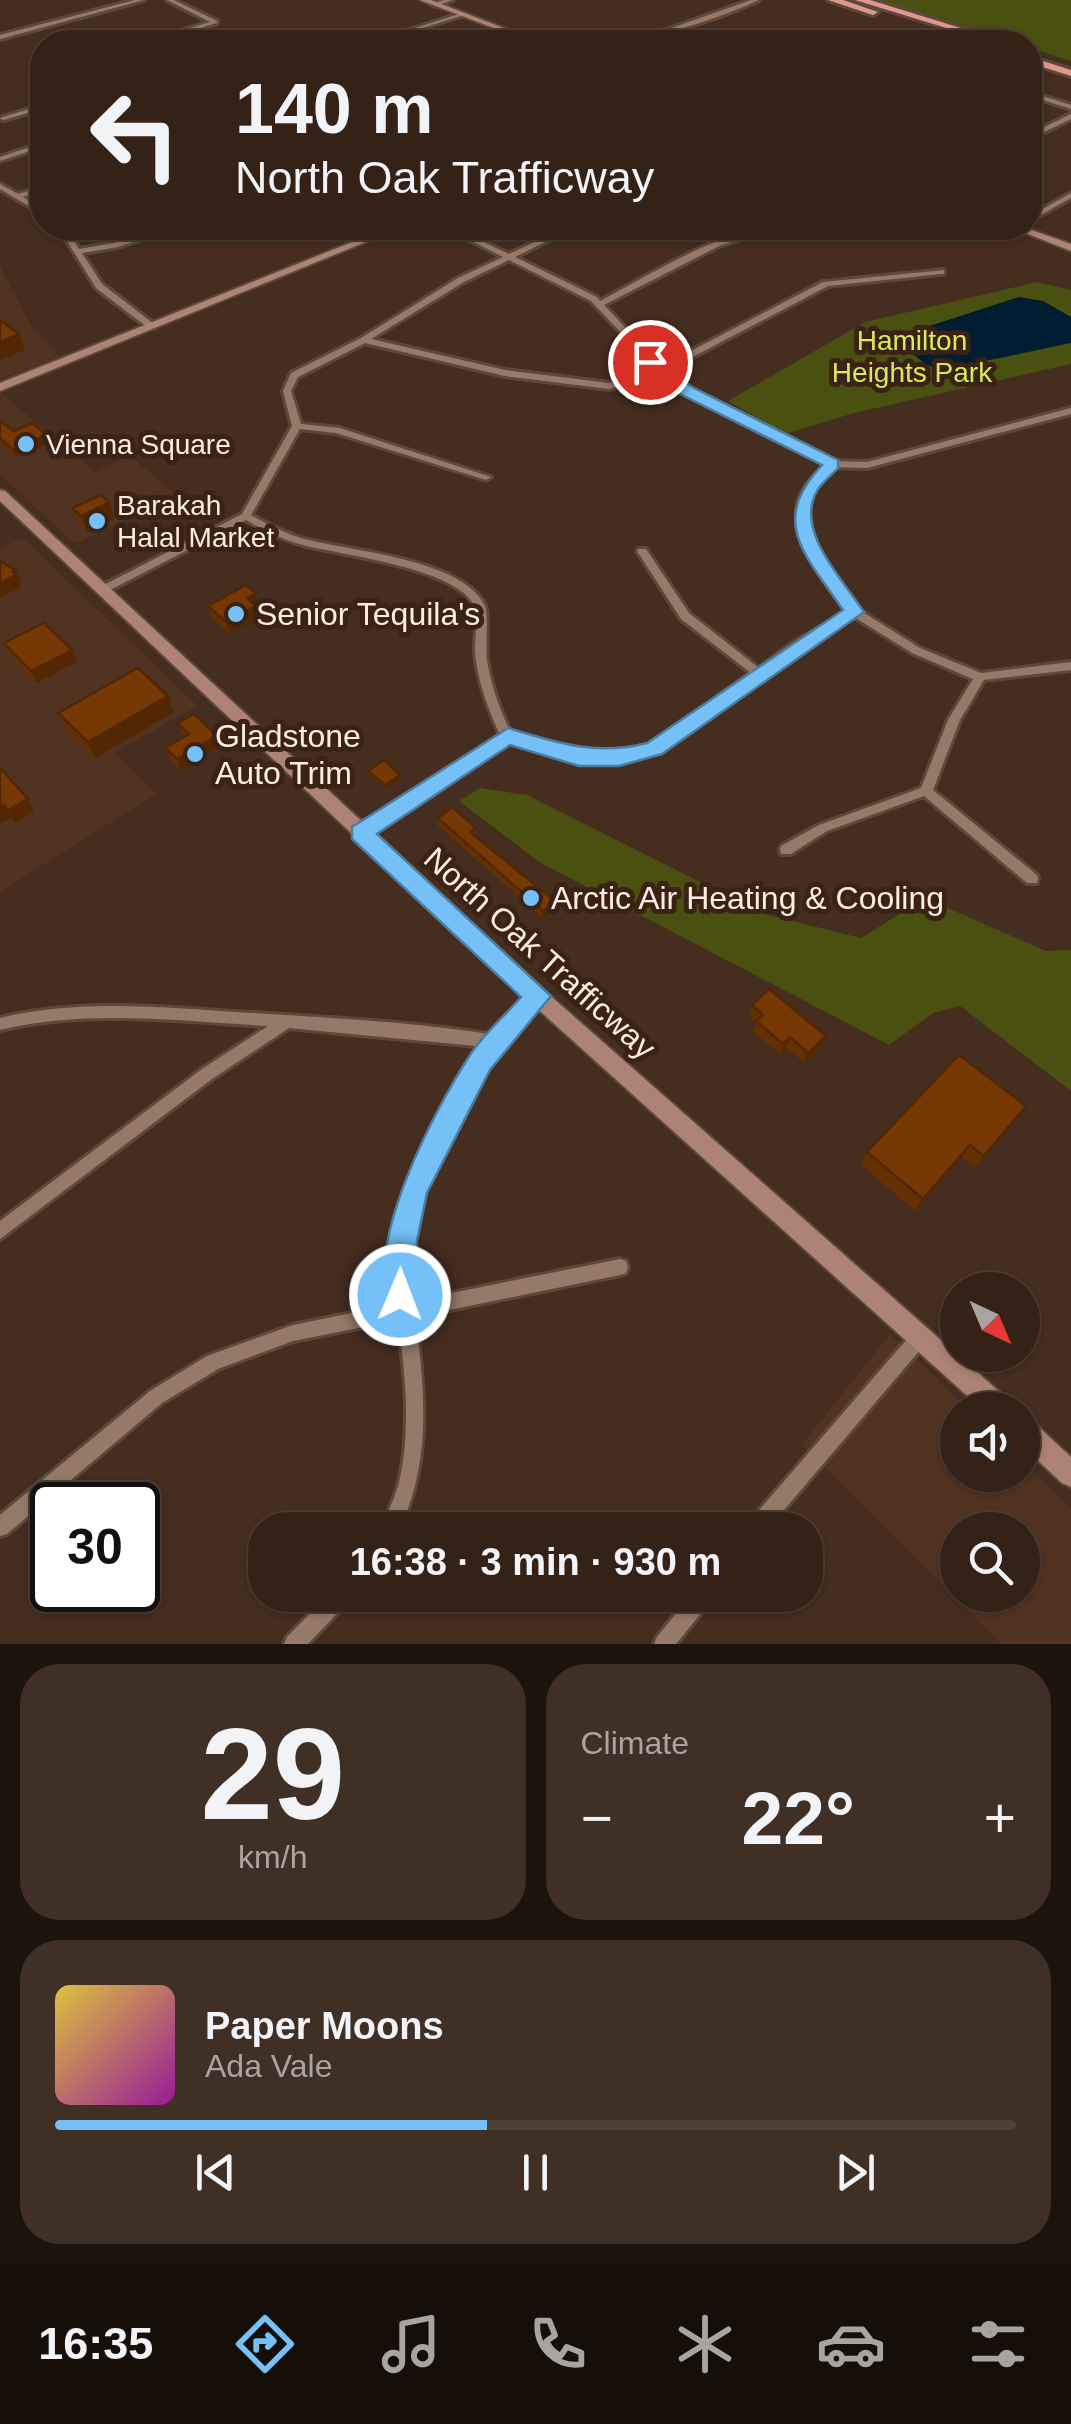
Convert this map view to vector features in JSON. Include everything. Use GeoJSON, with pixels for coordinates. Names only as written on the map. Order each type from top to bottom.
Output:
{"type":"FeatureCollection","features":[{"type":"Feature","properties":{"kind":"highway"},"geometry":{"type":"LineString","coordinates":[[833,0],[932,30]]}},
{"type":"Feature","properties":{"kind":"highway"},"geometry":{"type":"LineString","coordinates":[[860,0],[961,30]]}},
{"type":"Feature","properties":{"kind":"highway"},"geometry":{"type":"LineString","coordinates":[[1042,55],[1071,64]]}},
{"type":"Feature","properties":{"kind":"highway"},"geometry":{"type":"LineString","coordinates":[[1042,64],[1071,73]]}},
{"type":"Feature","properties":{"kind":"main road"},"geometry":{"type":"LineString","coordinates":[[424,0],[503,30]]}},
{"type":"Feature","properties":{"kind":"main road"},"geometry":{"type":"LineString","coordinates":[[1042,237],[1071,248]]}},
{"type":"Feature","properties":{"kind":"main road"},"geometry":{"type":"LineString","coordinates":[[0,387],[360,240]]}},
{"type":"Feature","properties":{"kind":"main road","name":"North Oak Trafficway"},"geometry":{"type":"LineString","coordinates":[[0,494],[538,996],[982,1392]]}},
{"type":"Feature","properties":{"kind":"main road"},"geometry":{"type":"LineString","coordinates":[[1040,1446],[1071,1474]]}},
{"type":"Feature","properties":{"kind":"street"},"geometry":{"type":"LineString","coordinates":[[0,37],[141,0]]}},
{"type":"Feature","properties":{"kind":"street"},"geometry":{"type":"LineString","coordinates":[[170,0],[215,22],[192,30]]}},
{"type":"Feature","properties":{"kind":"street"},"geometry":{"type":"LineString","coordinates":[[181,4],[196,0]]}},
{"type":"Feature","properties":{"kind":"street"},"geometry":{"type":"LineString","coordinates":[[435,4],[450,0]]}},
{"type":"Feature","properties":{"kind":"street"},"geometry":{"type":"LineString","coordinates":[[672,30],[753,3]]}},
{"type":"Feature","properties":{"kind":"street"},"geometry":{"type":"LineString","coordinates":[[413,30],[461,15]]}},
{"type":"Feature","properties":{"kind":"street"},"geometry":{"type":"LineString","coordinates":[[1042,98],[1071,107]]}},
{"type":"Feature","properties":{"kind":"street"},"geometry":{"type":"LineString","coordinates":[[3,118],[30,110]]}},
{"type":"Feature","properties":{"kind":"street"},"geometry":{"type":"LineString","coordinates":[[1042,130],[1071,116]]}},
{"type":"Feature","properties":{"kind":"street"},"geometry":{"type":"LineString","coordinates":[[0,159],[30,149]]}},
{"type":"Feature","properties":{"kind":"street"},"geometry":{"type":"LineString","coordinates":[[0,186],[30,203]]}},
{"type":"Feature","properties":{"kind":"street"},"geometry":{"type":"LineString","coordinates":[[20,196],[30,192]]}},
{"type":"Feature","properties":{"kind":"street"},"geometry":{"type":"LineString","coordinates":[[1042,212],[1071,195]]}},
{"type":"Feature","properties":{"kind":"street"},"geometry":{"type":"LineString","coordinates":[[70,240],[109,296],[150,326]]}},
{"type":"Feature","properties":{"kind":"street"},"geometry":{"type":"LineString","coordinates":[[78,251],[132,240]]}},
{"type":"Feature","properties":{"kind":"street"},"geometry":{"type":"LineString","coordinates":[[475,240],[600,304],[658,371],[688,391],[832,464],[867,465],[1071,411]]}},
{"type":"Feature","properties":{"kind":"street"},"geometry":{"type":"LineString","coordinates":[[102,590],[246,516],[298,426],[287,391],[289,381],[461,280],[547,240]]}},
{"type":"Feature","properties":{"kind":"street"},"geometry":{"type":"LineString","coordinates":[[600,304],[729,240]]}},
{"type":"Feature","properties":{"kind":"street"},"geometry":{"type":"LineString","coordinates":[[364,340],[553,381],[608,386],[658,371],[826,284],[941,272]]}},
{"type":"Feature","properties":{"kind":"street"},"geometry":{"type":"LineString","coordinates":[[298,426],[337,430],[486,476]]}},
{"type":"Feature","properties":{"kind":"street"},"geometry":{"type":"LineString","coordinates":[[832,464],[808,490],[800,516],[816,554],[854,612],[934,660],[980,677],[1071,667]]}},
{"type":"Feature","properties":{"kind":"street"},"geometry":{"type":"LineString","coordinates":[[246,516],[300,540],[416,566],[470,591],[482,610],[477,626],[484,678],[508,736]]}},
{"type":"Feature","properties":{"kind":"street"},"geometry":{"type":"LineString","coordinates":[[642,551],[685,616],[760,674]]}},
{"type":"Feature","properties":{"kind":"street"},"geometry":{"type":"LineString","coordinates":[[508,736],[579,758],[638,754],[654,749],[854,612]]}},
{"type":"Feature","properties":{"kind":"street"},"geometry":{"type":"LineString","coordinates":[[786,850],[824,828],[926,791],[954,720],[980,677]]}},
{"type":"Feature","properties":{"kind":"street"},"geometry":{"type":"LineString","coordinates":[[360,833],[508,736]]}},
{"type":"Feature","properties":{"kind":"street"},"geometry":{"type":"LineString","coordinates":[[926,791],[1032,878]]}},
{"type":"Feature","properties":{"kind":"street"},"geometry":{"type":"LineString","coordinates":[[395,1512],[410,1476],[414,1432],[400,1268],[414,1190],[494,1041],[538,996]]}},
{"type":"Feature","properties":{"kind":"street"},"geometry":{"type":"LineString","coordinates":[[0,1024],[54,1012],[127,1011],[290,1020],[494,1041]]}},
{"type":"Feature","properties":{"kind":"street"},"geometry":{"type":"LineString","coordinates":[[0,1231],[208,1074],[290,1020]]}},
{"type":"Feature","properties":{"kind":"street"},"geometry":{"type":"LineString","coordinates":[[0,1528],[156,1397],[213,1362],[293,1333],[620,1268]]}},
{"type":"Feature","properties":{"kind":"street"},"geometry":{"type":"LineString","coordinates":[[770,1512],[920,1337]]}},
{"type":"Feature","properties":{"kind":"street"},"geometry":{"type":"LineString","coordinates":[[294,1644],[325,1612]]}},
{"type":"Feature","properties":{"kind":"street"},"geometry":{"type":"LineString","coordinates":[[664,1644],[689,1612]]}},
{"type":"Feature","properties":{"kind":"shaded area"},"geometry":{"type":"Polygon","coordinates":[[[0,266],[31,326],[60,356],[0,379],[0,266]]]}},
{"type":"Feature","properties":{"kind":"shaded area"},"geometry":{"type":"Polygon","coordinates":[[[0,392],[95,472],[129,456],[178,496],[75,544],[0,475],[0,392]]]}},
{"type":"Feature","properties":{"kind":"shaded area"},"geometry":{"type":"Polygon","coordinates":[[[23,538],[198,706],[115,752],[156,794],[0,892],[0,548],[23,538]]]}},
{"type":"Feature","properties":{"kind":"shaded area"},"geometry":{"type":"Polygon","coordinates":[[[890,1334],[950,1392],[940,1392],[940,1492],[1040,1492],[1040,1478],[1071,1508],[1071,1644],[1001,1644],[969,1612],[1040,1612],[1040,1512],[940,1512],[940,1583],[802,1444],[890,1334]]]}},
{"type":"Feature","properties":{"kind":"green space"},"geometry":{"type":"Polygon","coordinates":[[[868,0],[1071,0],[1071,61],[1042,52],[1042,30],[969,30],[868,0]]]}},
{"type":"Feature","properties":{"kind":"green space","name":"Hamilton Heights Park"},"geometry":{"type":"Polygon","coordinates":[[[1037,282],[1071,290],[1071,364],[854,413],[785,434],[728,401],[865,322],[1037,282]]]}},
{"type":"Feature","properties":{"kind":"green space"},"geometry":{"type":"Polygon","coordinates":[[[480,788],[527,795],[764,914],[861,938],[925,898],[1046,951],[1071,950],[1071,1091],[960,1006],[933,1013],[889,1045],[539,862],[459,801],[480,788]]]}},
{"type":"Feature","properties":{"kind":"water"},"geometry":{"type":"Polygon","coordinates":[[[1019,297],[1043,301],[1071,317],[1071,343],[941,368],[923,362],[900,342],[911,332],[1019,297]]]}},
{"type":"Feature","properties":{"kind":"building"},"geometry":{"type":"Polygon","coordinates":[[[0,320],[19,334],[0,342],[0,320]]]}},
{"type":"Feature","properties":{"kind":"building"},"geometry":{"type":"Polygon","coordinates":[[[0,421],[14,431],[33,423],[47,435],[13,450],[0,438],[0,421]]]}},
{"type":"Feature","properties":{"kind":"building"},"geometry":{"type":"Polygon","coordinates":[[[101,495],[109,502],[81,516],[72,508],[101,495]]]}},
{"type":"Feature","properties":{"kind":"building"},"geometry":{"type":"Polygon","coordinates":[[[0,561],[16,570],[16,575],[0,583],[0,561]]]}},
{"type":"Feature","properties":{"kind":"building"},"geometry":{"type":"Polygon","coordinates":[[[246,585],[256,593],[247,598],[256,606],[226,622],[208,606],[246,585]]]}},
{"type":"Feature","properties":{"kind":"building"},"geometry":{"type":"Polygon","coordinates":[[[44,623],[72,650],[31,671],[4,643],[44,623]]]}},
{"type":"Feature","properties":{"kind":"building"},"geometry":{"type":"Polygon","coordinates":[[[138,668],[168,696],[88,742],[58,713],[138,668]]]}},
{"type":"Feature","properties":{"kind":"building"},"geometry":{"type":"Polygon","coordinates":[[[194,714],[217,736],[177,759],[165,748],[189,734],[177,723],[194,714]]]}},
{"type":"Feature","properties":{"kind":"building"},"geometry":{"type":"Polygon","coordinates":[[[384,760],[400,775],[385,785],[368,771],[384,760]]]}},
{"type":"Feature","properties":{"kind":"building"},"geometry":{"type":"Polygon","coordinates":[[[0,768],[28,799],[8,810],[4,805],[0,807],[0,768]]]}},
{"type":"Feature","properties":{"kind":"building"},"geometry":{"type":"Polygon","coordinates":[[[452,807],[476,828],[470,832],[555,901],[543,911],[438,818],[452,807]]]}},
{"type":"Feature","properties":{"kind":"building"},"geometry":{"type":"Polygon","coordinates":[[[769,989],[826,1036],[808,1053],[790,1037],[783,1044],[756,1021],[763,1015],[752,1005],[769,989]]]}},
{"type":"Feature","properties":{"kind":"building"},"geometry":{"type":"Polygon","coordinates":[[[959,1055],[1026,1106],[984,1156],[970,1145],[923,1199],[867,1152],[959,1055]]]}},
{"type":"Feature","properties":{"kind":"place","name":"Vienna Square"},"geometry":{"type":"Point","coordinates":[26,444]}},
{"type":"Feature","properties":{"kind":"place","name":"Barakah Halal Market"},"geometry":{"type":"Point","coordinates":[97,521]}},
{"type":"Feature","properties":{"kind":"place","name":"Senior Tequila's"},"geometry":{"type":"Point","coordinates":[236,614]}},
{"type":"Feature","properties":{"kind":"place","name":"Gladstone Auto Trim"},"geometry":{"type":"Point","coordinates":[195,754]}},
{"type":"Feature","properties":{"kind":"place","name":"Arctic Air Heating & Cooling"},"geometry":{"type":"Point","coordinates":[531,898]}},
{"type":"Feature","properties":{"kind":"route"},"geometry":{"type":"LineString","coordinates":[[400,1295],[402,1241],[414,1190],[480,1062],[494,1041],[538,996],[360,833],[508,736],[579,758],[619,758],[654,749],[820,631],[854,612],[816,554],[800,516],[808,490],[832,464],[688,391],[650,362]]}}]}
